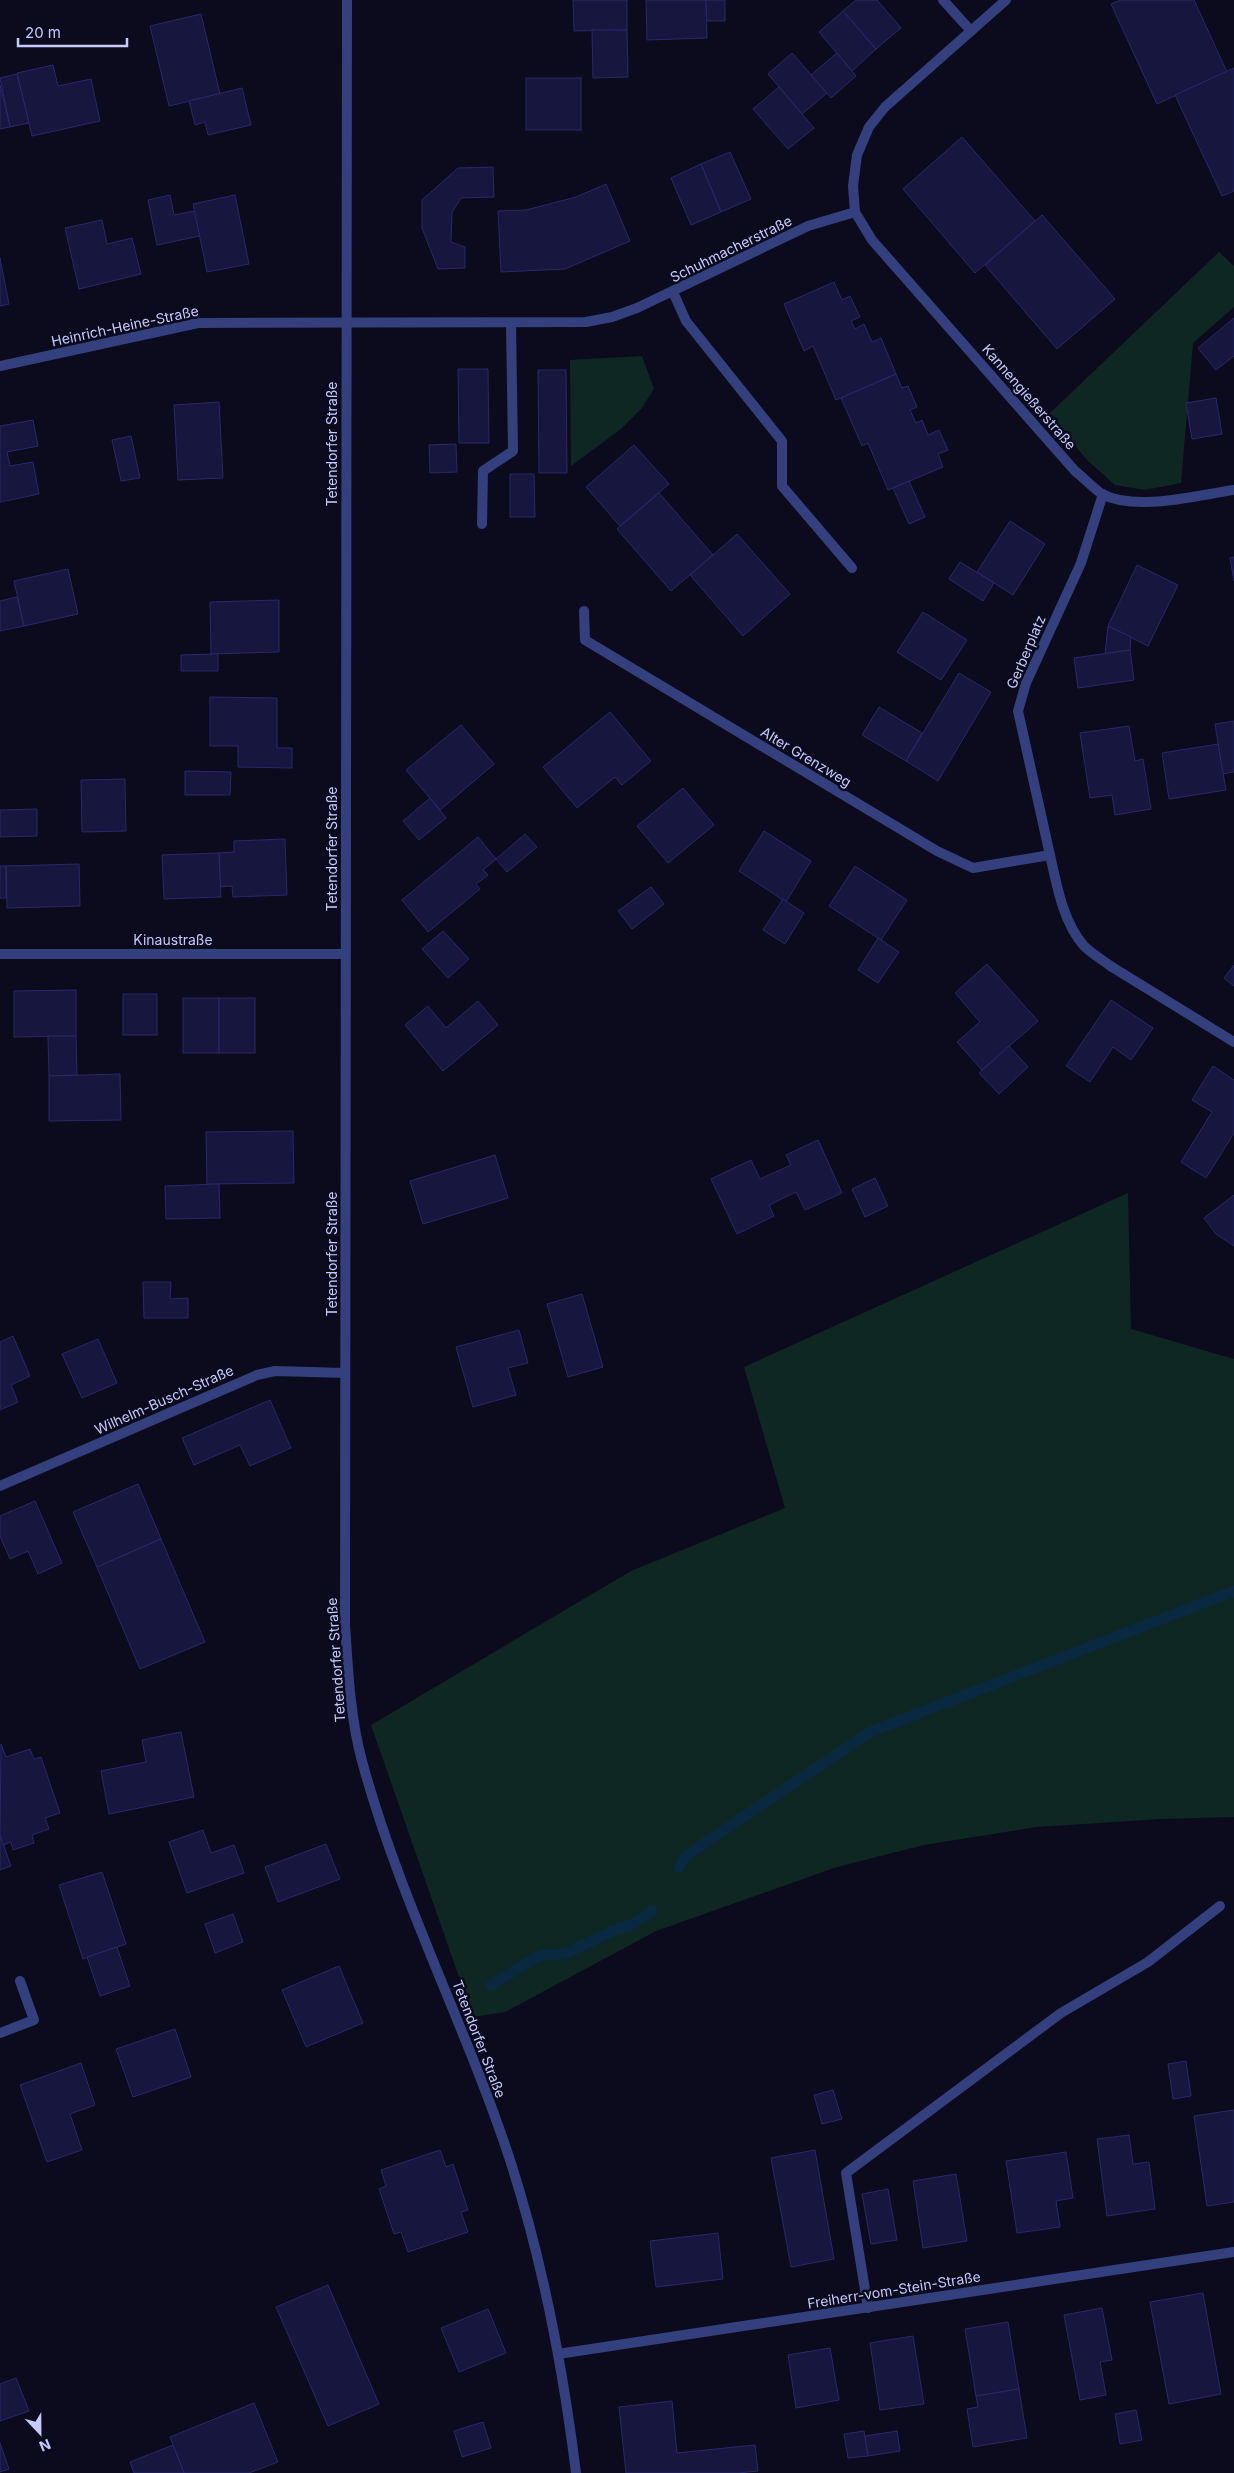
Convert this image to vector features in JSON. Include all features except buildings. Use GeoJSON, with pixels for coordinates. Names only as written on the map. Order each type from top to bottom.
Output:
{"type":"FeatureCollection","features":[{"type":"Feature","properties":{"kind":"street","name":"Tetendorfer Straße"},"geometry":{"type":"LineString","coordinates":[[347,0],[345,1624],[351,1702],[361,1759],[389,1844],[510,2160],[542,2276],[558,2354],[576,2473]]}},
{"type":"Feature","properties":{"kind":"street"},"geometry":{"type":"LineString","coordinates":[[943,0],[970,31]]}},
{"type":"Feature","properties":{"kind":"street"},"geometry":{"type":"LineString","coordinates":[[855,212],[853,186],[857,155],[869,127],[885,107],[1006,0]]}},
{"type":"Feature","properties":{"kind":"street","name":"Schuhmacherstraße"},"geometry":{"type":"LineString","coordinates":[[346,323],[586,322],[612,317],[673,292],[808,226],[855,212]]}},
{"type":"Feature","properties":{"kind":"street","name":"Kannengießerstraße"},"geometry":{"type":"LineString","coordinates":[[855,212],[872,240],[1075,471],[1103,494],[1123,499],[1152,502],[1234,490]]}},
{"type":"Feature","properties":{"kind":"street"},"geometry":{"type":"LineString","coordinates":[[673,292],[686,321],[782,441],[782,486],[852,568]]}},
{"type":"Feature","properties":{"kind":"street","name":"Heinrich-Heine-Straße"},"geometry":{"type":"LineString","coordinates":[[0,366],[198,322],[346,323]]}},
{"type":"Feature","properties":{"kind":"street"},"geometry":{"type":"LineString","coordinates":[[482,524],[483,471],[513,451],[511,323]]}},
{"type":"Feature","properties":{"kind":"street","name":"Gerberplatz"},"geometry":{"type":"LineString","coordinates":[[1103,494],[1081,562],[1026,684],[1018,711],[1050,855],[1066,915],[1075,935],[1086,948],[1112,967],[1234,1042]]}},
{"type":"Feature","properties":{"kind":"street","name":"Alter Grenzweg"},"geometry":{"type":"LineString","coordinates":[[584,611],[585,640],[937,851],[973,868],[1050,855]]}},
{"type":"Feature","properties":{"kind":"street","name":"Kinaustraße"},"geometry":{"type":"LineString","coordinates":[[0,954],[346,954]]}},
{"type":"Feature","properties":{"kind":"street","name":"Wilhelm-Busch-Straße"},"geometry":{"type":"LineString","coordinates":[[0,1486],[257,1374],[275,1371],[345,1373]]}},
{"type":"Feature","properties":{"kind":"street"},"geometry":{"type":"LineString","coordinates":[[868,2308],[846,2173],[1061,2013],[1148,1962],[1220,1906]]}},
{"type":"Feature","properties":{"kind":"street"},"geometry":{"type":"LineString","coordinates":[[0,2033],[34,2020],[20,1981]]}},
{"type":"Feature","properties":{"kind":"street","name":"Freiherr-vom-Stein-Straße"},"geometry":{"type":"LineString","coordinates":[[558,2354],[1234,2252]]}},
{"type":"Feature","properties":{"kind":"green space"},"geometry":{"type":"Polygon","coordinates":[[[1219,252],[1234,266],[1234,307],[1193,343],[1181,483],[1145,490],[1115,485],[1087,460],[1049,414],[1219,252]]]}},
{"type":"Feature","properties":{"kind":"green space"},"geometry":{"type":"Polygon","coordinates":[[[642,356],[654,389],[641,409],[621,429],[571,466],[570,360],[642,356]]]}},
{"type":"Feature","properties":{"kind":"green space"},"geometry":{"type":"Polygon","coordinates":[[[1128,1193],[1131,1329],[1234,1359],[1234,1817],[1162,1819],[1036,1827],[924,1845],[837,1867],[656,1931],[505,2012],[473,2017],[371,1725],[631,1571],[785,1508],[744,1367],[1128,1193]]]}},
{"type":"Feature","properties":{"kind":"waterway"},"geometry":{"type":"LineString","coordinates":[[679,1867],[687,1855],[870,1732],[1234,1591]]}},
{"type":"Feature","properties":{"kind":"waterway"},"geometry":{"type":"LineString","coordinates":[[491,1985],[535,1958],[543,1955],[565,1954],[612,1931],[633,1924],[652,1911]]}}]}
